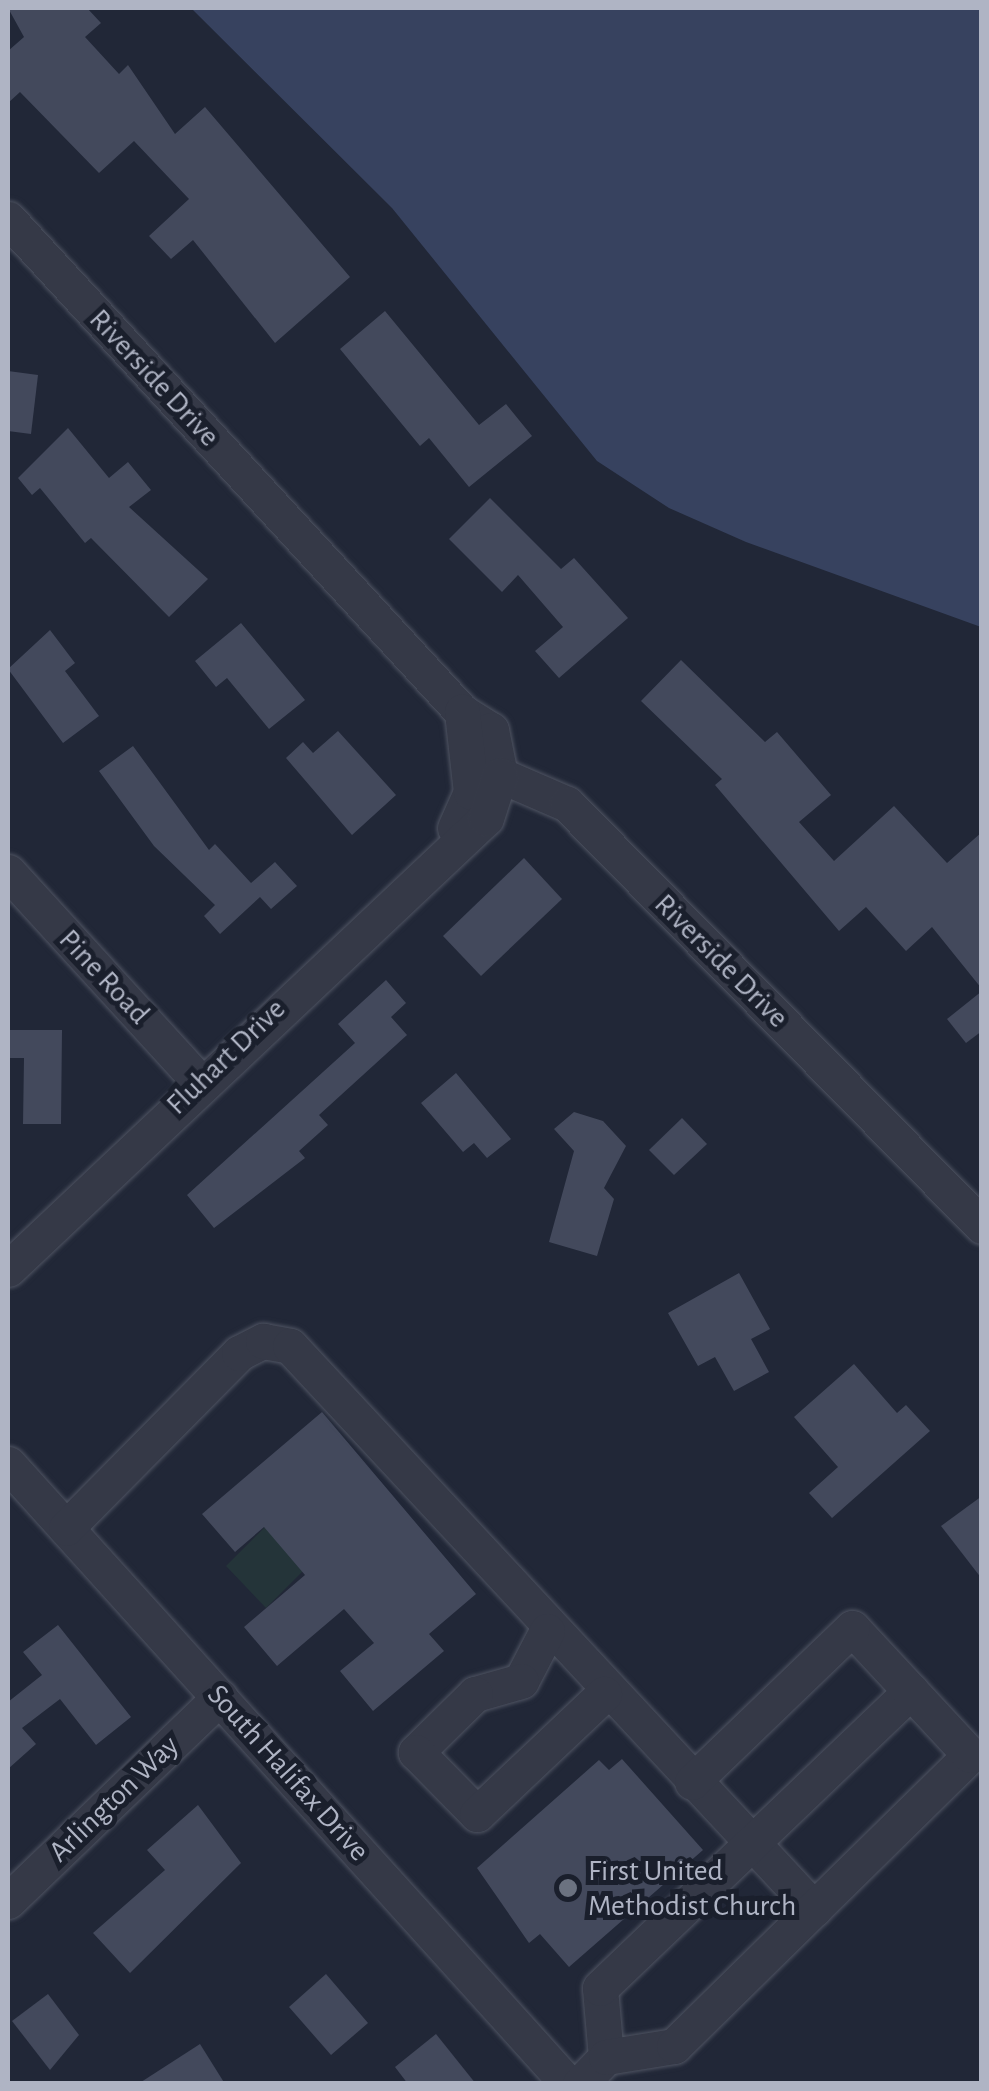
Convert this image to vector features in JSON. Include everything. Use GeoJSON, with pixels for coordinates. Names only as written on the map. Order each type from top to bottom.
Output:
{"type":"FeatureCollection","features":[{"type":"Feature","properties":{"kind":"street","name":"Riverside Drive"},"geometry":{"type":"LineString","coordinates":[[8,219],[462,712],[491,730],[485,768],[567,804],[982,1226]]}},
{"type":"Feature","properties":{"kind":"street","name":"Fluhart Drive"},"geometry":{"type":"LineString","coordinates":[[8,1269],[446,847],[486,818],[485,768]]}},
{"type":"Feature","properties":{"kind":"street","name":"Pine Road"},"geometry":{"type":"LineString","coordinates":[[8,872],[200,1082]]}},
{"type":"Feature","properties":{"kind":"street"},"geometry":{"type":"LineString","coordinates":[[66,1528],[239,1353],[264,1341],[290,1346],[604,1694],[814,1909]]}},
{"type":"Feature","properties":{"kind":"street","name":"South Halifax Drive"},"geometry":{"type":"LineString","coordinates":[[8,1464],[569,2083]]}},
{"type":"Feature","properties":{"kind":"street"},"geometry":{"type":"LineString","coordinates":[[569,2083],[606,2057],[674,2046],[970,1754],[852,1628],[692,1782]]}},
{"type":"Feature","properties":{"kind":"street"},"geometry":{"type":"LineString","coordinates":[[547,1630],[521,1682],[475,1694],[416,1752],[477,1814],[604,1694]]}},
{"type":"Feature","properties":{"kind":"street"},"geometry":{"type":"LineString","coordinates":[[606,2057],[600,1988],[911,1691]]}},
{"type":"Feature","properties":{"kind":"street","name":"Arlington Way"},"geometry":{"type":"LineString","coordinates":[[8,1901],[220,1697]]}},
{"type":"Feature","properties":{"kind":"shaded area"},"geometry":{"type":"Polygon","coordinates":[[[269,1523],[309,1565],[266,1608],[226,1566],[269,1523]]]}},
{"type":"Feature","properties":{"kind":"water"},"geometry":{"type":"Polygon","coordinates":[[[191,8],[981,8],[981,627],[746,542],[669,508],[597,461],[392,208],[191,8]]]}},
{"type":"Feature","properties":{"kind":"building"},"geometry":{"type":"Polygon","coordinates":[[[8,8],[87,8],[101,23],[85,37],[119,74],[128,65],[175,134],[205,107],[350,277],[275,343],[193,240],[171,259],[149,236],[189,199],[134,141],[99,173],[20,92],[8,103],[8,51],[24,37],[8,8]]]}},
{"type":"Feature","properties":{"kind":"building"},"geometry":{"type":"Polygon","coordinates":[[[385,311],[479,425],[506,404],[532,436],[469,487],[429,438],[420,446],[340,349],[385,311]]]}},
{"type":"Feature","properties":{"kind":"building"},"geometry":{"type":"Polygon","coordinates":[[[8,371],[38,375],[31,434],[8,431],[8,371]]]}},
{"type":"Feature","properties":{"kind":"building"},"geometry":{"type":"Polygon","coordinates":[[[68,428],[109,478],[128,462],[151,490],[129,507],[208,579],[169,617],[91,538],[85,543],[40,488],[32,495],[18,478],[68,428]]]}},
{"type":"Feature","properties":{"kind":"building"},"geometry":{"type":"Polygon","coordinates":[[[490,498],[561,569],[574,558],[628,618],[559,678],[535,651],[563,627],[518,575],[502,592],[449,539],[490,498]]]}},
{"type":"Feature","properties":{"kind":"building"},"geometry":{"type":"Polygon","coordinates":[[[241,623],[305,700],[269,729],[227,678],[216,687],[195,661],[241,623]]]}},
{"type":"Feature","properties":{"kind":"building"},"geometry":{"type":"Polygon","coordinates":[[[50,630],[75,663],[65,671],[99,716],[63,743],[8,669],[50,630]]]}},
{"type":"Feature","properties":{"kind":"building"},"geometry":{"type":"Polygon","coordinates":[[[681,660],[765,742],[777,732],[831,795],[799,822],[834,861],[894,806],[947,863],[982,832],[982,989],[932,927],[906,951],[866,907],[839,931],[715,785],[722,779],[641,701],[681,660]]]}},
{"type":"Feature","properties":{"kind":"building"},"geometry":{"type":"Polygon","coordinates":[[[338,731],[396,795],[352,835],[286,758],[303,742],[313,753],[338,731]]]}},
{"type":"Feature","properties":{"kind":"building"},"geometry":{"type":"Polygon","coordinates":[[[133,746],[209,850],[215,844],[251,883],[275,862],[297,886],[271,909],[260,897],[220,934],[204,916],[215,905],[154,846],[99,771],[133,746]]]}},
{"type":"Feature","properties":{"kind":"building"},"geometry":{"type":"Polygon","coordinates":[[[524,858],[562,899],[481,976],[443,936],[524,858]]]}},
{"type":"Feature","properties":{"kind":"building"},"geometry":{"type":"Polygon","coordinates":[[[386,980],[406,1003],[391,1017],[407,1035],[319,1115],[328,1125],[299,1151],[305,1158],[214,1228],[187,1195],[355,1043],[338,1024],[386,980]]]}},
{"type":"Feature","properties":{"kind":"building"},"geometry":{"type":"Polygon","coordinates":[[[982,991],[982,1031],[966,1043],[947,1019],[982,991]]]}},
{"type":"Feature","properties":{"kind":"building"},"geometry":{"type":"Polygon","coordinates":[[[8,1030],[62,1030],[61,1124],[23,1124],[24,1058],[8,1058],[8,1030]]]}},
{"type":"Feature","properties":{"kind":"building"},"geometry":{"type":"Polygon","coordinates":[[[456,1073],[511,1139],[487,1158],[474,1143],[463,1152],[421,1103],[456,1073]]]}},
{"type":"Feature","properties":{"kind":"building"},"geometry":{"type":"Polygon","coordinates":[[[574,1112],[603,1121],[626,1146],[604,1188],[614,1199],[597,1256],[549,1242],[574,1151],[554,1129],[574,1112]]]}},
{"type":"Feature","properties":{"kind":"building"},"geometry":{"type":"Polygon","coordinates":[[[682,1118],[707,1144],[674,1175],[649,1150],[682,1118]]]}},
{"type":"Feature","properties":{"kind":"building"},"geometry":{"type":"Polygon","coordinates":[[[739,1273],[770,1329],[751,1339],[769,1372],[734,1391],[715,1357],[698,1366],[668,1313],[739,1273]]]}},
{"type":"Feature","properties":{"kind":"building"},"geometry":{"type":"Polygon","coordinates":[[[854,1364],[897,1413],[906,1405],[930,1431],[832,1518],[809,1493],[838,1467],[794,1417],[854,1364]]]}},
{"type":"Feature","properties":{"kind":"building"},"geometry":{"type":"Polygon","coordinates":[[[322,1412],[476,1594],[429,1634],[444,1651],[373,1711],[340,1671],[374,1643],[344,1609],[277,1666],[244,1627],[305,1575],[264,1527],[235,1552],[202,1514],[322,1412]]]}},
{"type":"Feature","properties":{"kind":"building"},"geometry":{"type":"Polygon","coordinates":[[[982,1496],[982,1579],[941,1526],[982,1496]]]}},
{"type":"Feature","properties":{"kind":"building"},"geometry":{"type":"Polygon","coordinates":[[[58,1625],[131,1717],[96,1745],[60,1699],[22,1728],[36,1744],[8,1769],[8,1702],[42,1675],[23,1652],[58,1625]]]}},
{"type":"Feature","properties":{"kind":"building"},"geometry":{"type":"Polygon","coordinates":[[[622,1759],[703,1850],[569,1967],[540,1934],[529,1943],[477,1868],[599,1760],[609,1770],[622,1759]]]}},
{"type":"Feature","properties":{"kind":"building"},"geometry":{"type":"Polygon","coordinates":[[[198,1805],[241,1863],[130,1973],[93,1933],[165,1870],[147,1850],[198,1805]]]}},
{"type":"Feature","properties":{"kind":"building"},"geometry":{"type":"Polygon","coordinates":[[[326,1974],[368,2023],[331,2055],[289,2007],[326,1974]]]}},
{"type":"Feature","properties":{"kind":"building"},"geometry":{"type":"Polygon","coordinates":[[[48,1994],[79,2035],[50,2070],[12,2021],[48,1994]]]}},
{"type":"Feature","properties":{"kind":"building"},"geometry":{"type":"Polygon","coordinates":[[[436,2034],[476,2084],[408,2084],[395,2067],[436,2034]]]}},
{"type":"Feature","properties":{"kind":"building"},"geometry":{"type":"Polygon","coordinates":[[[200,2044],[225,2084],[138,2084],[200,2044]]]}},
{"type":"Feature","properties":{"kind":"place","name":"First United Methodist Church"},"geometry":{"type":"Point","coordinates":[568,1888]}}]}
